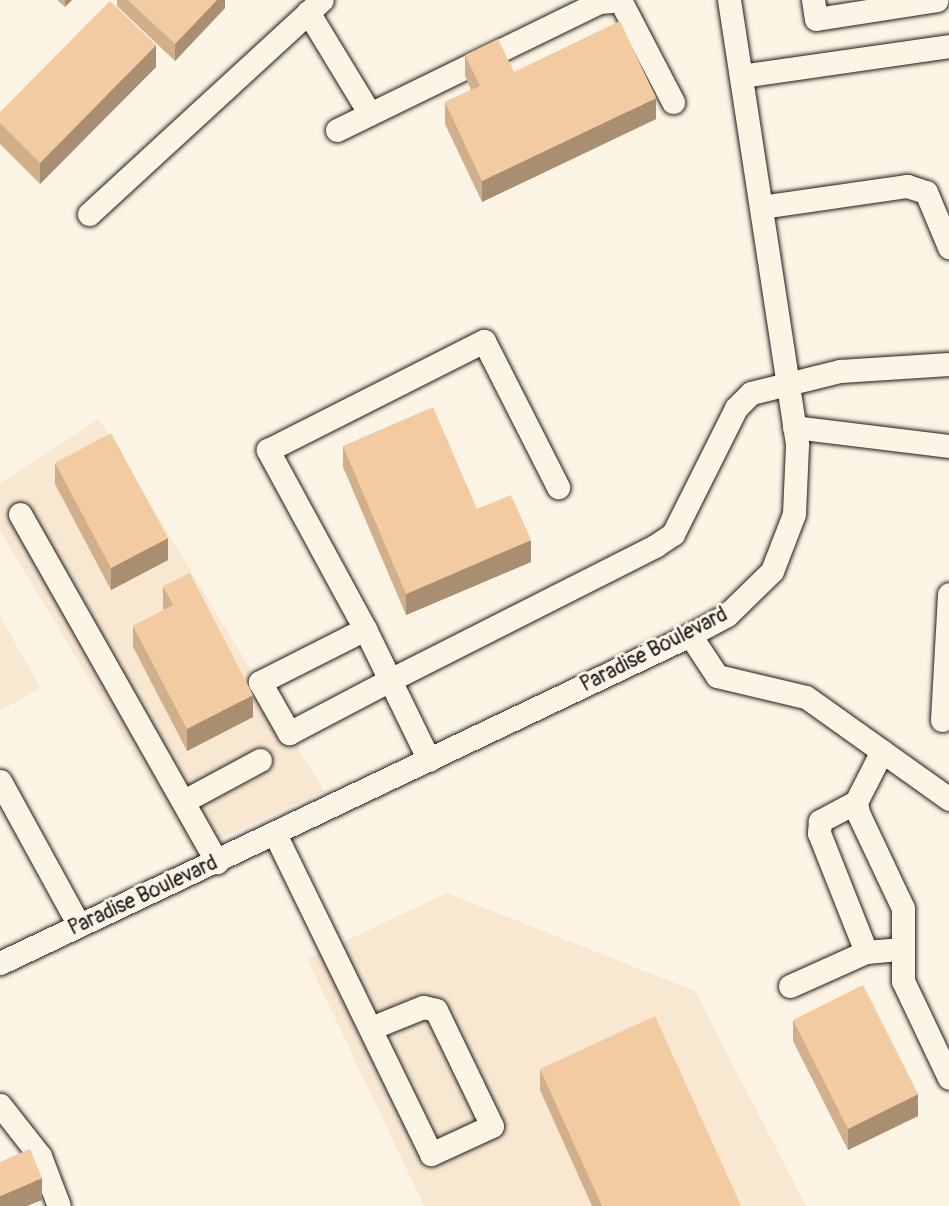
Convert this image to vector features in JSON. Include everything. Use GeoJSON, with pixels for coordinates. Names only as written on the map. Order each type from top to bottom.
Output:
{"type":"FeatureCollection","features":[{"type":"Feature","properties":{"kind":"street"},"geometry":{"type":"LineString","coordinates":[[337,130],[600,2],[620,0],[673,102]]}},
{"type":"Feature","properties":{"kind":"street","name":"Paradise Boulevard"},"geometry":{"type":"LineString","coordinates":[[0,963],[690,635],[753,594],[788,540],[799,481],[788,382],[729,0]]}},
{"type":"Feature","properties":{"kind":"street"},"geometry":{"type":"LineString","coordinates":[[813,0],[816,19],[937,0]]}},
{"type":"Feature","properties":{"kind":"street"},"geometry":{"type":"LineString","coordinates":[[89,214],[315,6],[370,114]]}},
{"type":"Feature","properties":{"kind":"street"},"geometry":{"type":"LineString","coordinates":[[741,76],[949,46]]}},
{"type":"Feature","properties":{"kind":"street"},"geometry":{"type":"LineString","coordinates":[[761,207],[907,186],[926,192],[949,247]]}},
{"type":"Feature","properties":{"kind":"street"},"geometry":{"type":"LineString","coordinates":[[429,760],[365,629],[268,450],[484,341],[558,487]]}},
{"type":"Feature","properties":{"kind":"street"},"geometry":{"type":"LineString","coordinates":[[365,629],[260,681],[289,733],[673,534],[736,408],[751,393],[788,382],[949,364]]}},
{"type":"Feature","properties":{"kind":"street"},"geometry":{"type":"LineString","coordinates":[[794,428],[949,446]]}},
{"type":"Feature","properties":{"kind":"street"},"geometry":{"type":"LineString","coordinates":[[20,514],[186,800],[217,862]]}},
{"type":"Feature","properties":{"kind":"street"},"geometry":{"type":"LineString","coordinates":[[942,720],[949,594]]}},
{"type":"Feature","properties":{"kind":"street"},"geometry":{"type":"LineString","coordinates":[[690,635],[717,676],[806,697],[949,799]]}},
{"type":"Feature","properties":{"kind":"street"},"geometry":{"type":"LineString","coordinates":[[866,952],[819,833],[820,821],[856,802],[882,751]]}},
{"type":"Feature","properties":{"kind":"street"},"geometry":{"type":"LineString","coordinates":[[186,800],[260,760]]}},
{"type":"Feature","properties":{"kind":"street"},"geometry":{"type":"LineString","coordinates":[[0,781],[79,925]]}},
{"type":"Feature","properties":{"kind":"street"},"geometry":{"type":"LineString","coordinates":[[856,802],[903,908],[899,949],[903,981],[949,1077]]}},
{"type":"Feature","properties":{"kind":"street"},"geometry":{"type":"LineString","coordinates":[[275,834],[431,1154],[492,1126],[436,1010],[423,1007],[371,1028]]}},
{"type":"Feature","properties":{"kind":"street"},"geometry":{"type":"LineString","coordinates":[[790,986],[866,952],[899,949]]}},
{"type":"Feature","properties":{"kind":"street"},"geometry":{"type":"LineString","coordinates":[[0,1105],[40,1156],[59,1206]]}},
{"type":"Feature","properties":{"kind":"shaded area"},"geometry":{"type":"Polygon","coordinates":[[[99,419],[324,791],[192,851],[0,531],[0,483],[99,419]]]}},
{"type":"Feature","properties":{"kind":"shaded area"},"geometry":{"type":"Polygon","coordinates":[[[0,615],[40,688],[0,711],[0,615]]]}},
{"type":"Feature","properties":{"kind":"shaded area"},"geometry":{"type":"Polygon","coordinates":[[[447,893],[695,991],[806,1206],[424,1206],[307,959],[447,893]]]}},
{"type":"Feature","properties":{"kind":"building"},"geometry":{"type":"Polygon","coordinates":[[[128,0],[217,0],[175,44],[128,0]]]}},
{"type":"Feature","properties":{"kind":"building"},"geometry":{"type":"Polygon","coordinates":[[[110,1],[156,45],[40,163],[0,123],[0,112],[110,1]]]}},
{"type":"Feature","properties":{"kind":"building"},"geometry":{"type":"Polygon","coordinates":[[[620,21],[656,98],[482,181],[445,102],[480,86],[465,55],[498,39],[514,72],[620,21]]]}},
{"type":"Feature","properties":{"kind":"building"},"geometry":{"type":"Polygon","coordinates":[[[433,407],[477,509],[511,495],[531,540],[406,594],[343,446],[433,407]]]}},
{"type":"Feature","properties":{"kind":"building"},"geometry":{"type":"Polygon","coordinates":[[[111,433],[168,538],[111,568],[55,463],[111,433]]]}},
{"type":"Feature","properties":{"kind":"building"},"geometry":{"type":"Polygon","coordinates":[[[190,573],[253,695],[187,729],[133,626],[173,605],[163,586],[190,573]]]}},
{"type":"Feature","properties":{"kind":"building"},"geometry":{"type":"Polygon","coordinates":[[[863,985],[918,1094],[848,1129],[793,1020],[863,985]]]}},
{"type":"Feature","properties":{"kind":"building"},"geometry":{"type":"Polygon","coordinates":[[[655,1016],[741,1206],[602,1206],[540,1069],[655,1016]]]}},
{"type":"Feature","properties":{"kind":"building"},"geometry":{"type":"Polygon","coordinates":[[[30,1149],[42,1178],[0,1196],[0,1162],[30,1149]]]}}]}
